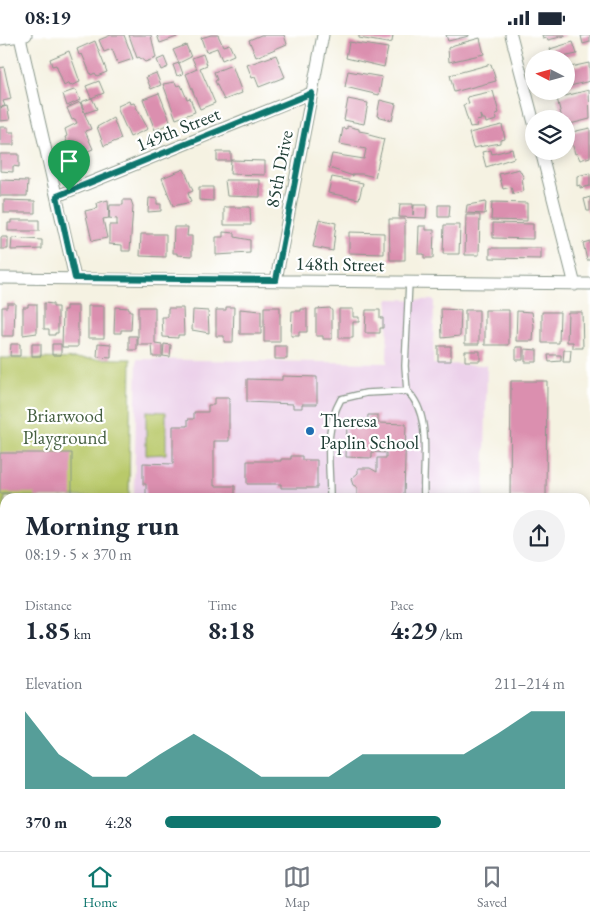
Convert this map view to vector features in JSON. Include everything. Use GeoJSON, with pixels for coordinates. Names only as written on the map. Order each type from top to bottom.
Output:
{"type":"FeatureCollection","features":[{"type":"Feature","properties":{"kind":"street","name":"85th Drive"},"geometry":{"type":"LineString","coordinates":[[276,280],[323,35]]}},
{"type":"Feature","properties":{"kind":"street"},"geometry":{"type":"LineString","coordinates":[[512,35],[531,110]]}},
{"type":"Feature","properties":{"kind":"street"},"geometry":{"type":"LineString","coordinates":[[0,39],[23,36],[75,278]]}},
{"type":"Feature","properties":{"kind":"street","name":"149th Street"},"geometry":{"type":"LineString","coordinates":[[57,196],[312,93]]}},
{"type":"Feature","properties":{"kind":"street"},"geometry":{"type":"LineString","coordinates":[[543,160],[575,285]]}},
{"type":"Feature","properties":{"kind":"street","name":"148th Street"},"geometry":{"type":"LineString","coordinates":[[0,278],[590,284]]}},
{"type":"Feature","properties":{"kind":"lane"},"geometry":{"type":"LineString","coordinates":[[409,283],[405,366],[407,391],[417,401],[422,417],[424,493]]}},
{"type":"Feature","properties":{"kind":"lane"},"geometry":{"type":"LineString","coordinates":[[330,493],[329,440],[331,419],[341,399],[366,393],[407,391]]}},
{"type":"Feature","properties":{"kind":"shaded area","name":"Theresa Paplin School"},"geometry":{"type":"Polygon","coordinates":[[[388,299],[434,300],[433,364],[487,365],[484,493],[134,493],[137,359],[387,363],[388,299]]]}},
{"type":"Feature","properties":{"kind":"green space","name":"Briarwood Playground"},"geometry":{"type":"Polygon","coordinates":[[[0,358],[131,359],[129,493],[0,493],[0,358]]]}},
{"type":"Feature","properties":{"kind":"green space"},"geometry":{"type":"Polygon","coordinates":[[[146,411],[166,412],[166,454],[146,455],[146,411]]]}},
{"type":"Feature","properties":{"kind":"building"},"geometry":{"type":"Polygon","coordinates":[[[111,35],[124,35],[133,59],[118,64],[112,49],[104,52],[99,40],[111,35]]]}},
{"type":"Feature","properties":{"kind":"building"},"geometry":{"type":"Polygon","coordinates":[[[129,35],[151,35],[156,58],[145,62],[139,57],[137,58],[129,35]]]}},
{"type":"Feature","properties":{"kind":"building"},"geometry":{"type":"Polygon","coordinates":[[[157,35],[176,35],[177,37],[160,43],[157,35]]]}},
{"type":"Feature","properties":{"kind":"building"},"geometry":{"type":"Polygon","coordinates":[[[218,35],[223,46],[229,44],[234,55],[222,60],[217,48],[206,52],[201,38],[218,35]]]}},
{"type":"Feature","properties":{"kind":"building"},"geometry":{"type":"Polygon","coordinates":[[[261,35],[284,35],[287,44],[256,57],[249,40],[261,35]]]}},
{"type":"Feature","properties":{"kind":"building"},"geometry":{"type":"Polygon","coordinates":[[[359,35],[393,35],[392,42],[387,43],[359,38],[359,35]]]}},
{"type":"Feature","properties":{"kind":"building"},"geometry":{"type":"Polygon","coordinates":[[[446,35],[469,35],[469,36],[448,41],[446,35]]]}},
{"type":"Feature","properties":{"kind":"building"},"geometry":{"type":"Polygon","coordinates":[[[542,35],[565,36],[548,40],[547,38],[543,39],[542,35]]]}},
{"type":"Feature","properties":{"kind":"building"},"geometry":{"type":"Polygon","coordinates":[[[590,35],[590,42],[583,44],[581,36],[590,35]]]}},
{"type":"Feature","properties":{"kind":"building"},"geometry":{"type":"Polygon","coordinates":[[[480,38],[484,54],[449,62],[448,48],[480,38]]]}},
{"type":"Feature","properties":{"kind":"building"},"geometry":{"type":"Polygon","coordinates":[[[95,41],[107,72],[97,76],[95,73],[91,75],[82,54],[79,55],[77,49],[95,41]]]}},
{"type":"Feature","properties":{"kind":"building"},"geometry":{"type":"Polygon","coordinates":[[[349,42],[388,48],[384,67],[346,58],[349,42]]]}},
{"type":"Feature","properties":{"kind":"building"},"geometry":{"type":"Polygon","coordinates":[[[573,42],[577,54],[575,54],[575,50],[550,49],[573,42]]]}},
{"type":"Feature","properties":{"kind":"building"},"geometry":{"type":"Polygon","coordinates":[[[186,45],[191,57],[179,63],[173,50],[186,45]]]}},
{"type":"Feature","properties":{"kind":"building"},"geometry":{"type":"Polygon","coordinates":[[[69,51],[80,82],[70,86],[69,83],[64,86],[56,65],[52,66],[50,59],[69,51]]]}},
{"type":"Feature","properties":{"kind":"building"},"geometry":{"type":"Polygon","coordinates":[[[203,54],[207,65],[200,68],[215,103],[200,109],[186,74],[197,69],[192,58],[203,54]]]}},
{"type":"Feature","properties":{"kind":"building"},"geometry":{"type":"Polygon","coordinates":[[[276,55],[285,77],[259,87],[255,77],[252,78],[247,65],[276,55]]]}},
{"type":"Feature","properties":{"kind":"building"},"geometry":{"type":"Polygon","coordinates":[[[164,57],[168,67],[161,70],[157,60],[164,57]]]}},
{"type":"Feature","properties":{"kind":"building"},"geometry":{"type":"Polygon","coordinates":[[[179,63],[183,74],[177,76],[173,65],[179,63]]]}},
{"type":"Feature","properties":{"kind":"building"},"geometry":{"type":"Polygon","coordinates":[[[589,63],[590,81],[575,85],[575,66],[589,63]]]}},
{"type":"Feature","properties":{"kind":"building"},"geometry":{"type":"Polygon","coordinates":[[[491,64],[496,81],[454,92],[450,75],[491,64]]]}},
{"type":"Feature","properties":{"kind":"building"},"geometry":{"type":"Polygon","coordinates":[[[232,65],[242,93],[224,100],[215,81],[217,80],[214,72],[232,65]]]}},
{"type":"Feature","properties":{"kind":"building"},"geometry":{"type":"Polygon","coordinates":[[[4,67],[11,99],[3,101],[5,106],[0,107],[0,68],[4,67]]]}},
{"type":"Feature","properties":{"kind":"building"},"geometry":{"type":"Polygon","coordinates":[[[348,71],[382,77],[379,95],[345,87],[348,71]]]}},
{"type":"Feature","properties":{"kind":"building"},"geometry":{"type":"Polygon","coordinates":[[[156,73],[161,85],[151,89],[146,77],[156,73]]]}},
{"type":"Feature","properties":{"kind":"building"},"geometry":{"type":"Polygon","coordinates":[[[99,81],[104,93],[91,98],[86,86],[99,81]]]}},
{"type":"Feature","properties":{"kind":"building"},"geometry":{"type":"Polygon","coordinates":[[[175,82],[177,86],[181,85],[187,99],[190,98],[195,112],[176,119],[163,84],[175,82]]]}},
{"type":"Feature","properties":{"kind":"building"},"geometry":{"type":"Polygon","coordinates":[[[76,90],[80,100],[67,106],[63,94],[76,90]]]}},
{"type":"Feature","properties":{"kind":"building"},"geometry":{"type":"Polygon","coordinates":[[[589,90],[590,119],[575,123],[575,110],[560,110],[557,100],[575,100],[575,94],[589,90]]]}},
{"type":"Feature","properties":{"kind":"building"},"geometry":{"type":"Polygon","coordinates":[[[493,91],[499,113],[496,114],[497,120],[486,123],[485,119],[482,119],[480,115],[481,120],[476,121],[477,126],[470,127],[463,105],[469,104],[467,97],[493,91]]]}},
{"type":"Feature","properties":{"kind":"building"},"geometry":{"type":"Polygon","coordinates":[[[159,93],[171,123],[155,130],[143,99],[159,93]]]}},
{"type":"Feature","properties":{"kind":"building"},"geometry":{"type":"Polygon","coordinates":[[[92,98],[97,109],[85,113],[81,102],[92,98]]]}},
{"type":"Feature","properties":{"kind":"building"},"geometry":{"type":"Polygon","coordinates":[[[348,99],[368,103],[364,124],[344,120],[348,99]]]}},
{"type":"Feature","properties":{"kind":"building"},"geometry":{"type":"Polygon","coordinates":[[[380,100],[396,104],[392,120],[377,116],[380,100]]]}},
{"type":"Feature","properties":{"kind":"building"},"geometry":{"type":"Polygon","coordinates":[[[129,101],[130,104],[134,103],[148,129],[130,137],[118,110],[118,106],[129,101]]]}},
{"type":"Feature","properties":{"kind":"building"},"geometry":{"type":"Polygon","coordinates":[[[80,102],[91,129],[85,131],[93,149],[73,157],[65,137],[67,136],[65,129],[77,123],[75,119],[72,120],[67,108],[80,102]]]}},
{"type":"Feature","properties":{"kind":"building"},"geometry":{"type":"Polygon","coordinates":[[[7,106],[10,120],[0,121],[0,108],[7,106]]]}},
{"type":"Feature","properties":{"kind":"building"},"geometry":{"type":"Polygon","coordinates":[[[113,118],[121,139],[104,146],[97,127],[113,118]]]}},
{"type":"Feature","properties":{"kind":"building"},"geometry":{"type":"Polygon","coordinates":[[[502,125],[505,139],[500,140],[500,143],[473,148],[469,133],[502,125]]]}},
{"type":"Feature","properties":{"kind":"building"},"geometry":{"type":"Polygon","coordinates":[[[347,126],[384,139],[375,177],[362,174],[353,174],[353,176],[329,168],[332,154],[364,159],[366,149],[340,144],[343,128],[347,129],[347,126]]]}},
{"type":"Feature","properties":{"kind":"building"},"geometry":{"type":"Polygon","coordinates":[[[0,127],[8,127],[8,132],[14,132],[14,145],[0,145],[0,127]]]}},
{"type":"Feature","properties":{"kind":"building"},"geometry":{"type":"Polygon","coordinates":[[[590,128],[590,157],[580,160],[577,153],[575,154],[575,131],[590,128]]]}},
{"type":"Feature","properties":{"kind":"building"},"geometry":{"type":"Polygon","coordinates":[[[512,149],[514,158],[486,167],[482,152],[491,150],[492,154],[512,149]]]}},
{"type":"Feature","properties":{"kind":"building"},"geometry":{"type":"Polygon","coordinates":[[[217,152],[231,152],[231,161],[217,161],[217,152]]]}},
{"type":"Feature","properties":{"kind":"building"},"geometry":{"type":"Polygon","coordinates":[[[0,154],[19,154],[19,167],[13,166],[13,172],[0,171],[0,154]]]}},
{"type":"Feature","properties":{"kind":"building"},"geometry":{"type":"Polygon","coordinates":[[[231,160],[265,161],[265,175],[230,174],[231,160]]]}},
{"type":"Feature","properties":{"kind":"building"},"geometry":{"type":"Polygon","coordinates":[[[184,169],[193,191],[188,193],[191,202],[173,206],[162,178],[184,169]]]}},
{"type":"Feature","properties":{"kind":"building"},"geometry":{"type":"Polygon","coordinates":[[[519,169],[524,178],[522,179],[524,191],[513,194],[511,187],[503,189],[499,174],[519,169]]]}},
{"type":"Feature","properties":{"kind":"building"},"geometry":{"type":"Polygon","coordinates":[[[590,173],[590,186],[580,188],[580,185],[577,186],[577,176],[590,173]]]}},
{"type":"Feature","properties":{"kind":"building"},"geometry":{"type":"Polygon","coordinates":[[[332,177],[363,183],[359,199],[328,193],[332,177]]]}},
{"type":"Feature","properties":{"kind":"building"},"geometry":{"type":"Polygon","coordinates":[[[0,180],[28,181],[27,196],[0,196],[0,180]]]}},
{"type":"Feature","properties":{"kind":"building"},"geometry":{"type":"Polygon","coordinates":[[[225,180],[260,180],[260,197],[227,196],[225,180]]]}},
{"type":"Feature","properties":{"kind":"building"},"geometry":{"type":"Polygon","coordinates":[[[199,187],[213,187],[213,201],[199,200],[199,187]]]}},
{"type":"Feature","properties":{"kind":"building"},"geometry":{"type":"Polygon","coordinates":[[[590,197],[590,211],[587,211],[584,199],[590,197]]]}},
{"type":"Feature","properties":{"kind":"building"},"geometry":{"type":"Polygon","coordinates":[[[149,198],[157,199],[157,204],[161,204],[161,211],[148,212],[149,198]]]}},
{"type":"Feature","properties":{"kind":"building"},"geometry":{"type":"Polygon","coordinates":[[[4,200],[35,201],[35,213],[4,213],[4,200]]]}},
{"type":"Feature","properties":{"kind":"building"},"geometry":{"type":"Polygon","coordinates":[[[108,200],[109,218],[103,219],[107,238],[92,241],[85,211],[98,208],[97,203],[108,200]]]}},
{"type":"Feature","properties":{"kind":"building"},"geometry":{"type":"Polygon","coordinates":[[[123,200],[131,200],[133,206],[130,251],[122,251],[122,245],[109,244],[109,225],[117,225],[117,219],[109,218],[110,205],[123,205],[123,200]]]}},
{"type":"Feature","properties":{"kind":"building"},"geometry":{"type":"Polygon","coordinates":[[[486,202],[485,214],[466,213],[467,205],[486,202]]]}},
{"type":"Feature","properties":{"kind":"building"},"geometry":{"type":"Polygon","coordinates":[[[492,202],[527,203],[527,221],[491,220],[492,202]]]}},
{"type":"Feature","properties":{"kind":"building"},"geometry":{"type":"Polygon","coordinates":[[[400,204],[413,204],[413,215],[414,205],[427,205],[426,218],[399,217],[400,204]]]}},
{"type":"Feature","properties":{"kind":"building"},"geometry":{"type":"Polygon","coordinates":[[[438,205],[450,205],[449,217],[438,217],[438,205]]]}},
{"type":"Feature","properties":{"kind":"building"},"geometry":{"type":"Polygon","coordinates":[[[224,207],[250,207],[251,225],[224,225],[224,207]]]}},
{"type":"Feature","properties":{"kind":"building"},"geometry":{"type":"Polygon","coordinates":[[[466,215],[480,215],[479,255],[465,255],[466,215]]]}},
{"type":"Feature","properties":{"kind":"building"},"geometry":{"type":"Polygon","coordinates":[[[319,219],[336,223],[333,251],[313,247],[319,219]]]}},
{"type":"Feature","properties":{"kind":"building"},"geometry":{"type":"Polygon","coordinates":[[[389,219],[405,219],[405,260],[390,260],[389,219]]]}},
{"type":"Feature","properties":{"kind":"building"},"geometry":{"type":"Polygon","coordinates":[[[11,220],[39,220],[39,231],[8,231],[8,223],[11,223],[11,220]]]}},
{"type":"Feature","properties":{"kind":"building"},"geometry":{"type":"Polygon","coordinates":[[[493,223],[533,224],[533,239],[493,238],[493,223]]]}},
{"type":"Feature","properties":{"kind":"building"},"geometry":{"type":"Polygon","coordinates":[[[444,225],[460,225],[459,254],[443,254],[444,225]]]}},
{"type":"Feature","properties":{"kind":"building"},"geometry":{"type":"Polygon","coordinates":[[[419,226],[426,226],[426,230],[434,230],[433,258],[424,258],[424,254],[418,254],[419,226]]]}},
{"type":"Feature","properties":{"kind":"building"},"geometry":{"type":"Polygon","coordinates":[[[174,227],[188,227],[187,236],[192,236],[192,256],[173,253],[174,227]]]}},
{"type":"Feature","properties":{"kind":"building"},"geometry":{"type":"Polygon","coordinates":[[[223,232],[235,233],[235,237],[250,240],[250,253],[216,255],[216,237],[223,237],[223,232]]]}},
{"type":"Feature","properties":{"kind":"building"},"geometry":{"type":"Polygon","coordinates":[[[349,232],[384,233],[384,254],[349,253],[349,232]]]}},
{"type":"Feature","properties":{"kind":"building"},"geometry":{"type":"Polygon","coordinates":[[[141,234],[166,234],[166,257],[140,256],[141,234]]]}},
{"type":"Feature","properties":{"kind":"building"},"geometry":{"type":"Polygon","coordinates":[[[1,237],[8,237],[8,249],[1,249],[1,237]]]}},
{"type":"Feature","properties":{"kind":"building"},"geometry":{"type":"Polygon","coordinates":[[[12,238],[42,240],[42,249],[11,250],[12,238]]]}},
{"type":"Feature","properties":{"kind":"building"},"geometry":{"type":"Polygon","coordinates":[[[590,241],[590,260],[587,260],[583,243],[590,241]]]}},
{"type":"Feature","properties":{"kind":"building"},"geometry":{"type":"Polygon","coordinates":[[[490,248],[541,248],[541,259],[490,258],[490,248]]]}},
{"type":"Feature","properties":{"kind":"building"},"geometry":{"type":"Polygon","coordinates":[[[7,303],[15,303],[14,336],[2,336],[2,307],[7,307],[7,303]]]}},
{"type":"Feature","properties":{"kind":"building"},"geometry":{"type":"Polygon","coordinates":[[[44,303],[53,304],[53,307],[58,307],[58,333],[55,333],[55,335],[49,335],[49,329],[44,329],[44,303]]]}},
{"type":"Feature","properties":{"kind":"building"},"geometry":{"type":"Polygon","coordinates":[[[28,304],[37,304],[37,333],[23,335],[23,307],[28,307],[28,304]]]}},
{"type":"Feature","properties":{"kind":"building"},"geometry":{"type":"Polygon","coordinates":[[[66,306],[78,306],[78,347],[62,347],[63,310],[66,310],[66,306]]]}},
{"type":"Feature","properties":{"kind":"building"},"geometry":{"type":"Polygon","coordinates":[[[88,306],[104,306],[104,338],[88,338],[88,306]]]}},
{"type":"Feature","properties":{"kind":"building"},"geometry":{"type":"Polygon","coordinates":[[[115,307],[129,308],[129,311],[132,311],[131,330],[121,330],[121,333],[114,333],[115,307]]]}},
{"type":"Feature","properties":{"kind":"building"},"geometry":{"type":"Polygon","coordinates":[[[138,307],[155,307],[155,344],[162,345],[162,357],[153,357],[152,345],[138,345],[138,307]]]}},
{"type":"Feature","properties":{"kind":"building"},"geometry":{"type":"Polygon","coordinates":[[[226,307],[234,307],[233,342],[224,342],[224,336],[216,336],[216,310],[226,310],[226,307]]]}},
{"type":"Feature","properties":{"kind":"building"},"geometry":{"type":"Polygon","coordinates":[[[264,307],[280,307],[280,342],[264,342],[264,307]]]}},
{"type":"Feature","properties":{"kind":"building"},"geometry":{"type":"Polygon","coordinates":[[[168,308],[183,308],[184,335],[178,335],[178,338],[163,337],[162,317],[168,317],[168,308]]]}},
{"type":"Feature","properties":{"kind":"building"},"geometry":{"type":"Polygon","coordinates":[[[330,308],[332,311],[332,339],[323,339],[323,336],[316,336],[316,309],[330,308]]]}},
{"type":"Feature","properties":{"kind":"building"},"geometry":{"type":"Polygon","coordinates":[[[240,309],[261,311],[261,334],[240,334],[240,309]]]}},
{"type":"Feature","properties":{"kind":"building"},"geometry":{"type":"Polygon","coordinates":[[[301,309],[307,309],[307,332],[299,332],[299,336],[291,336],[292,311],[301,311],[301,309]]]}},
{"type":"Feature","properties":{"kind":"building"},"geometry":{"type":"Polygon","coordinates":[[[339,309],[353,309],[353,317],[359,317],[359,322],[353,322],[353,338],[339,338],[339,309]]]}},
{"type":"Feature","properties":{"kind":"building"},"geometry":{"type":"Polygon","coordinates":[[[441,309],[461,310],[460,336],[442,338],[441,309]]]}},
{"type":"Feature","properties":{"kind":"building"},"geometry":{"type":"Polygon","coordinates":[[[193,310],[208,311],[209,333],[192,330],[193,310]]]}},
{"type":"Feature","properties":{"kind":"building"},"geometry":{"type":"Polygon","coordinates":[[[366,310],[380,310],[380,318],[383,318],[383,328],[380,328],[380,333],[365,333],[366,310]]]}},
{"type":"Feature","properties":{"kind":"building"},"geometry":{"type":"Polygon","coordinates":[[[465,310],[479,310],[479,344],[465,344],[465,310]]]}},
{"type":"Feature","properties":{"kind":"building"},"geometry":{"type":"Polygon","coordinates":[[[485,310],[509,310],[509,345],[485,345],[485,310]]]}},
{"type":"Feature","properties":{"kind":"building"},"geometry":{"type":"Polygon","coordinates":[[[517,311],[532,312],[534,326],[533,341],[516,341],[517,311]]]}},
{"type":"Feature","properties":{"kind":"building"},"geometry":{"type":"Polygon","coordinates":[[[542,312],[560,312],[559,343],[542,343],[542,312]]]}},
{"type":"Feature","properties":{"kind":"building"},"geometry":{"type":"Polygon","coordinates":[[[568,312],[582,312],[583,348],[573,348],[573,342],[567,342],[568,312]]]}},
{"type":"Feature","properties":{"kind":"building"},"geometry":{"type":"Polygon","coordinates":[[[129,336],[137,336],[137,350],[129,350],[129,336]]]}},
{"type":"Feature","properties":{"kind":"building"},"geometry":{"type":"Polygon","coordinates":[[[98,343],[111,344],[111,358],[97,357],[98,343]]]}},
{"type":"Feature","properties":{"kind":"building"},"geometry":{"type":"Polygon","coordinates":[[[11,344],[20,344],[20,356],[10,356],[11,344]]]}},
{"type":"Feature","properties":{"kind":"building"},"geometry":{"type":"Polygon","coordinates":[[[32,344],[41,344],[41,356],[32,356],[32,344]]]}},
{"type":"Feature","properties":{"kind":"building"},"geometry":{"type":"Polygon","coordinates":[[[52,344],[61,344],[61,355],[52,355],[52,344]]]}},
{"type":"Feature","properties":{"kind":"building"},"geometry":{"type":"Polygon","coordinates":[[[164,344],[171,345],[170,357],[163,356],[164,344]]]}},
{"type":"Feature","properties":{"kind":"building"},"geometry":{"type":"Polygon","coordinates":[[[275,346],[287,346],[287,359],[275,359],[275,346]]]}},
{"type":"Feature","properties":{"kind":"building"},"geometry":{"type":"Polygon","coordinates":[[[438,346],[451,346],[451,361],[438,361],[438,346]]]}},
{"type":"Feature","properties":{"kind":"building"},"geometry":{"type":"Polygon","coordinates":[[[516,347],[523,347],[523,360],[516,360],[516,347]]]}},
{"type":"Feature","properties":{"kind":"building"},"geometry":{"type":"Polygon","coordinates":[[[525,349],[537,350],[537,362],[525,362],[525,349]]]}},
{"type":"Feature","properties":{"kind":"building"},"geometry":{"type":"Polygon","coordinates":[[[564,350],[571,350],[570,362],[563,362],[564,350]]]}},
{"type":"Feature","properties":{"kind":"building"},"geometry":{"type":"Polygon","coordinates":[[[465,351],[480,351],[480,361],[465,361],[465,351]]]}},
{"type":"Feature","properties":{"kind":"building"},"geometry":{"type":"Polygon","coordinates":[[[548,355],[561,355],[561,361],[549,362],[548,355]]]}},
{"type":"Feature","properties":{"kind":"building"},"geometry":{"type":"Polygon","coordinates":[[[282,376],[317,377],[317,404],[302,404],[302,408],[293,408],[293,404],[247,402],[247,379],[282,380],[282,376]]]}},
{"type":"Feature","properties":{"kind":"building"},"geometry":{"type":"Polygon","coordinates":[[[511,381],[547,381],[546,493],[510,493],[511,381]]]}},
{"type":"Feature","properties":{"kind":"building"},"geometry":{"type":"Polygon","coordinates":[[[214,398],[229,398],[229,441],[214,441],[214,486],[235,486],[235,493],[146,493],[146,484],[143,484],[143,463],[173,464],[173,426],[188,426],[188,419],[194,419],[194,412],[208,412],[208,405],[214,405],[214,398]]]}},
{"type":"Feature","properties":{"kind":"building"},"geometry":{"type":"Polygon","coordinates":[[[368,415],[378,415],[378,423],[406,424],[404,493],[357,493],[357,487],[353,485],[351,479],[358,473],[358,468],[370,468],[377,472],[377,458],[386,458],[386,453],[372,452],[372,458],[346,457],[347,423],[367,423],[368,415]]]}},
{"type":"Feature","properties":{"kind":"building"},"geometry":{"type":"Polygon","coordinates":[[[0,453],[72,453],[72,493],[0,493],[0,453]]]}},
{"type":"Feature","properties":{"kind":"building"},"geometry":{"type":"Polygon","coordinates":[[[291,456],[302,456],[302,460],[317,460],[317,488],[281,488],[281,484],[247,484],[247,461],[281,461],[281,459],[291,459],[291,456]]]}},
{"type":"Feature","properties":{"kind":"place","name":"Theresa Paplin School"},"geometry":{"type":"Point","coordinates":[310,431]}},
{"type":"Feature","properties":{"kind":"route"},"geometry":{"type":"LineString","coordinates":[[312,93],[276,280],[75,278],[57,196],[69,191],[312,93]]}}]}
